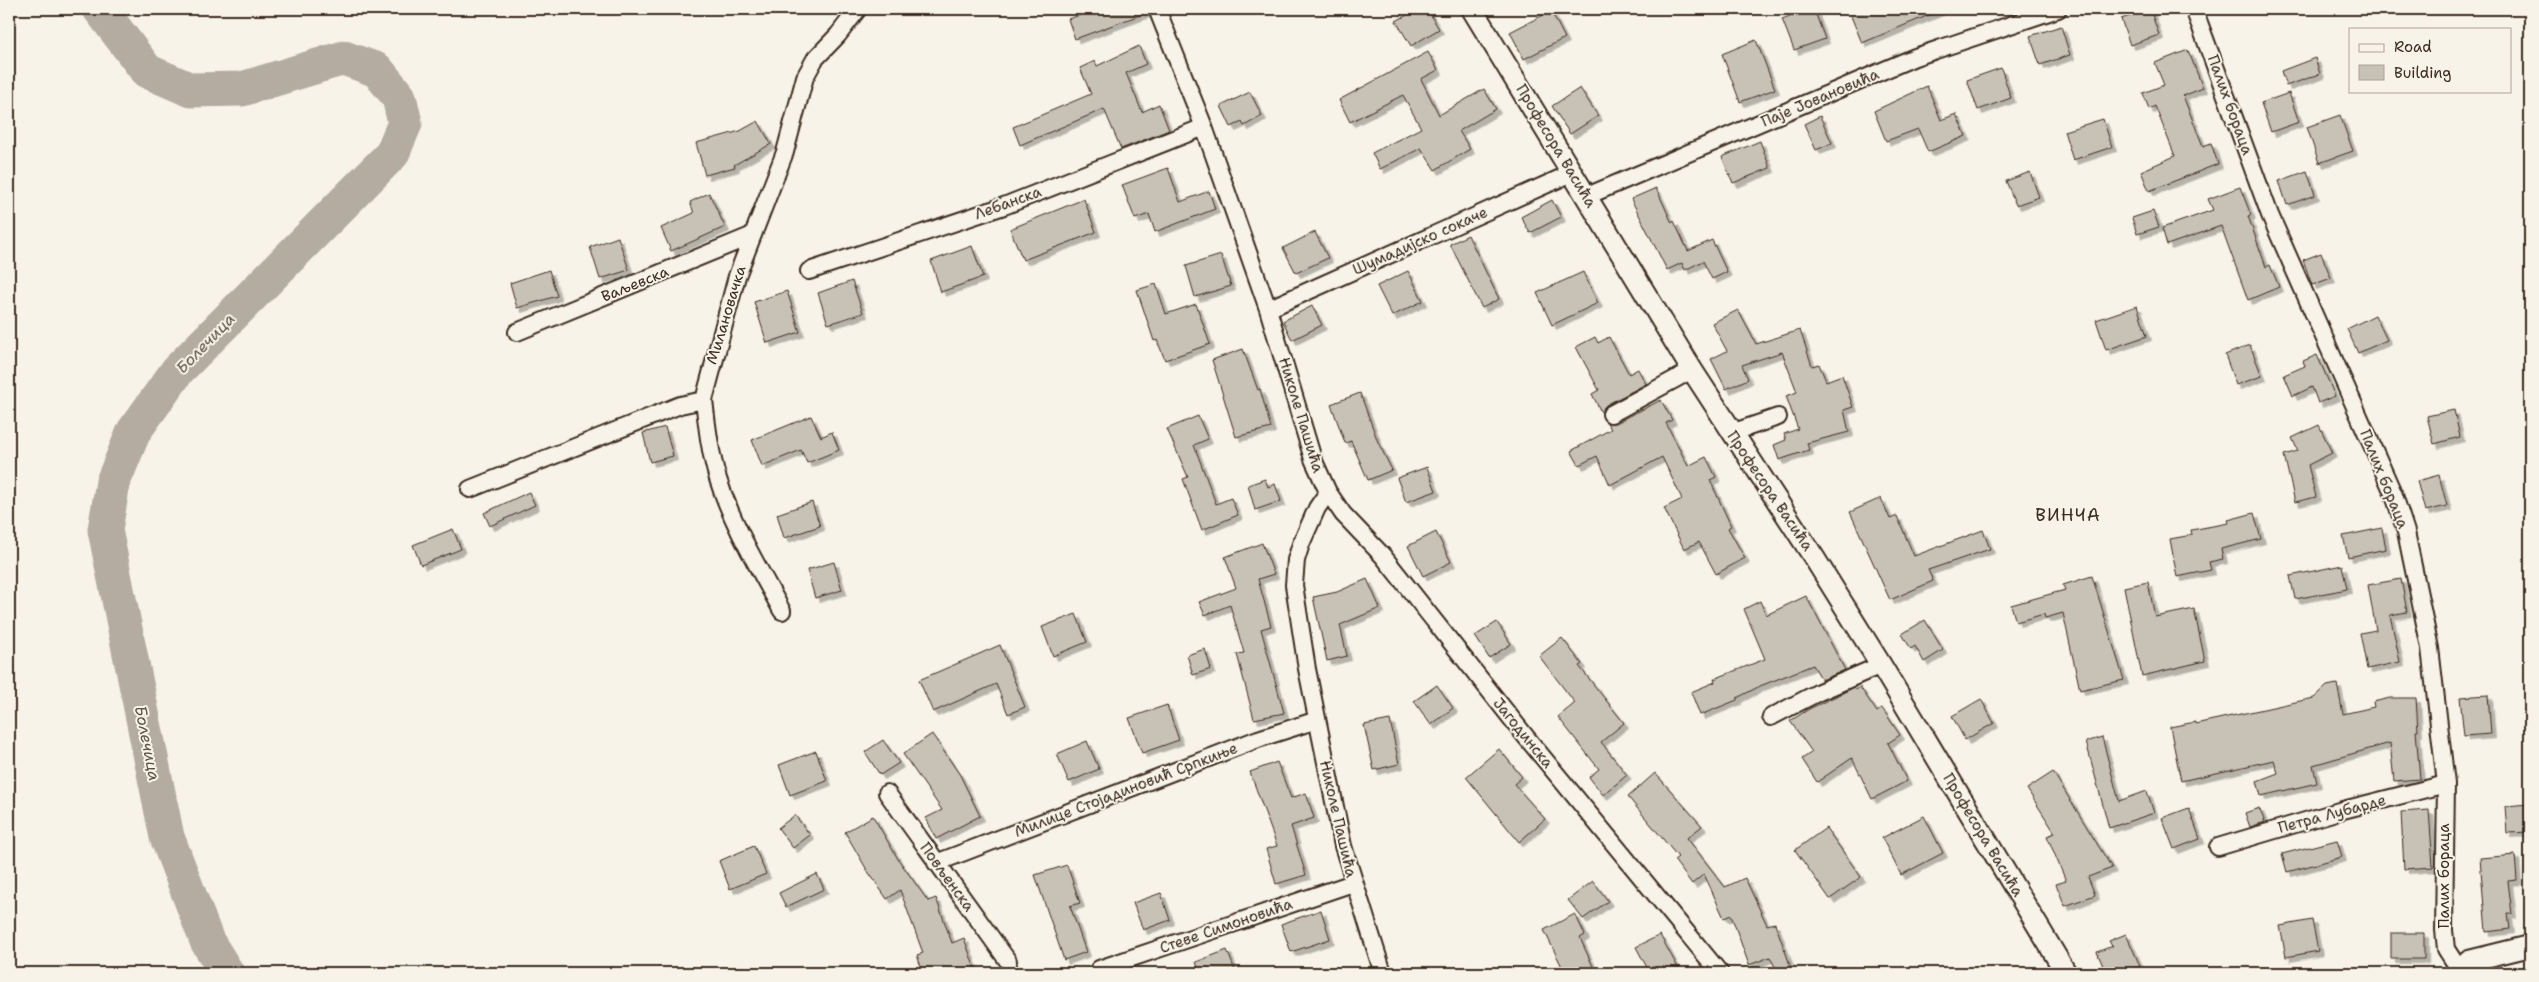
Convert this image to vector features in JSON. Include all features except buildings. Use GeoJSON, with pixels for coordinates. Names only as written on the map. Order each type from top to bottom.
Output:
{"type":"FeatureCollection","features":[{"type":"Feature","properties":{"kind":"street","name":"Милановачка"},"geometry":{"type":"LineString","coordinates":[[704,400],[737,276],[785,152],[806,77],[815,59],[838,35],[858,9]]}},
{"type":"Feature","properties":{"kind":"street","name":"Николе Пашића"},"geometry":{"type":"LineString","coordinates":[[1157,9],[1204,127],[1268,309],[1312,459],[1328,492],[1317,508],[1301,544],[1296,560],[1294,585],[1333,802],[1353,882],[1383,973]]}},
{"type":"Feature","properties":{"kind":"street","name":"Професора Васића"},"geometry":{"type":"LineString","coordinates":[[1472,9],[1731,433],[1815,559],[1881,666],[2066,973]]}},
{"type":"Feature","properties":{"kind":"street","name":"Паје Јовановића"},"geometry":{"type":"LineString","coordinates":[[1587,196],[1915,57],[2058,9]]}},
{"type":"Feature","properties":{"kind":"street","name":"Палих бораца"},"geometry":{"type":"LineString","coordinates":[[2194,9],[2270,214],[2394,496],[2406,532],[2430,648],[2446,784],[2444,930],[2446,949],[2458,971]]}},
{"type":"Feature","properties":{"kind":"street","name":"Лебанска"},"geometry":{"type":"LineString","coordinates":[[809,271],[1004,206],[1204,127]]}},
{"type":"Feature","properties":{"kind":"street","name":"Шумадијско сокаче"},"geometry":{"type":"LineString","coordinates":[[1268,309],[1572,172]]}},
{"type":"Feature","properties":{"kind":"street","name":"Ваљевска"},"geometry":{"type":"LineString","coordinates":[[517,332],[752,235]]}},
{"type":"Feature","properties":{"kind":"street"},"geometry":{"type":"LineString","coordinates":[[1611,414],[1692,370]]}},
{"type":"Feature","properties":{"kind":"street"},"geometry":{"type":"LineString","coordinates":[[470,489],[680,405],[704,400],[708,437],[718,479],[737,528],[782,611]]}},
{"type":"Feature","properties":{"kind":"street"},"geometry":{"type":"LineString","coordinates":[[1731,433],[1778,417]]}},
{"type":"Feature","properties":{"kind":"street","name":"Јагодинска"},"geometry":{"type":"LineString","coordinates":[[1328,492],[1343,514],[1383,556],[1526,738],[1720,973]]}},
{"type":"Feature","properties":{"kind":"street"},"geometry":{"type":"LineString","coordinates":[[1771,717],[1818,692],[1881,666]]}},
{"type":"Feature","properties":{"kind":"street","name":"Милице Стојадиновић Српкиње"},"geometry":{"type":"LineString","coordinates":[[936,863],[1258,740],[1317,720]]}},
{"type":"Feature","properties":{"kind":"street","name":"Петра Лубарде"},"geometry":{"type":"LineString","coordinates":[[2218,846],[2339,811],[2446,784]]}},
{"type":"Feature","properties":{"kind":"street","name":"Повљенска"},"geometry":{"type":"LineString","coordinates":[[887,793],[1008,961]]}},
{"type":"Feature","properties":{"kind":"street","name":"Стеве Симоновића"},"geometry":{"type":"LineString","coordinates":[[1100,969],[1353,882]]}},
{"type":"Feature","properties":{"kind":"street"},"geometry":{"type":"LineString","coordinates":[[2458,971],[2469,961],[2530,946]]}},
{"type":"Feature","properties":{"kind":"waterway","name":"Болечица"},"geometry":{"type":"LineString","coordinates":[[100,9],[147,71],[191,90],[242,89],[344,58],[377,70],[399,97],[405,123],[392,154],[178,370],[134,431],[113,482],[105,530],[167,837],[207,941],[227,973]]}},
{"type":"Feature","properties":{"kind":"district","name":"ВИНЧА"},"geometry":{"type":"Point","coordinates":[2068,515]}}]}
